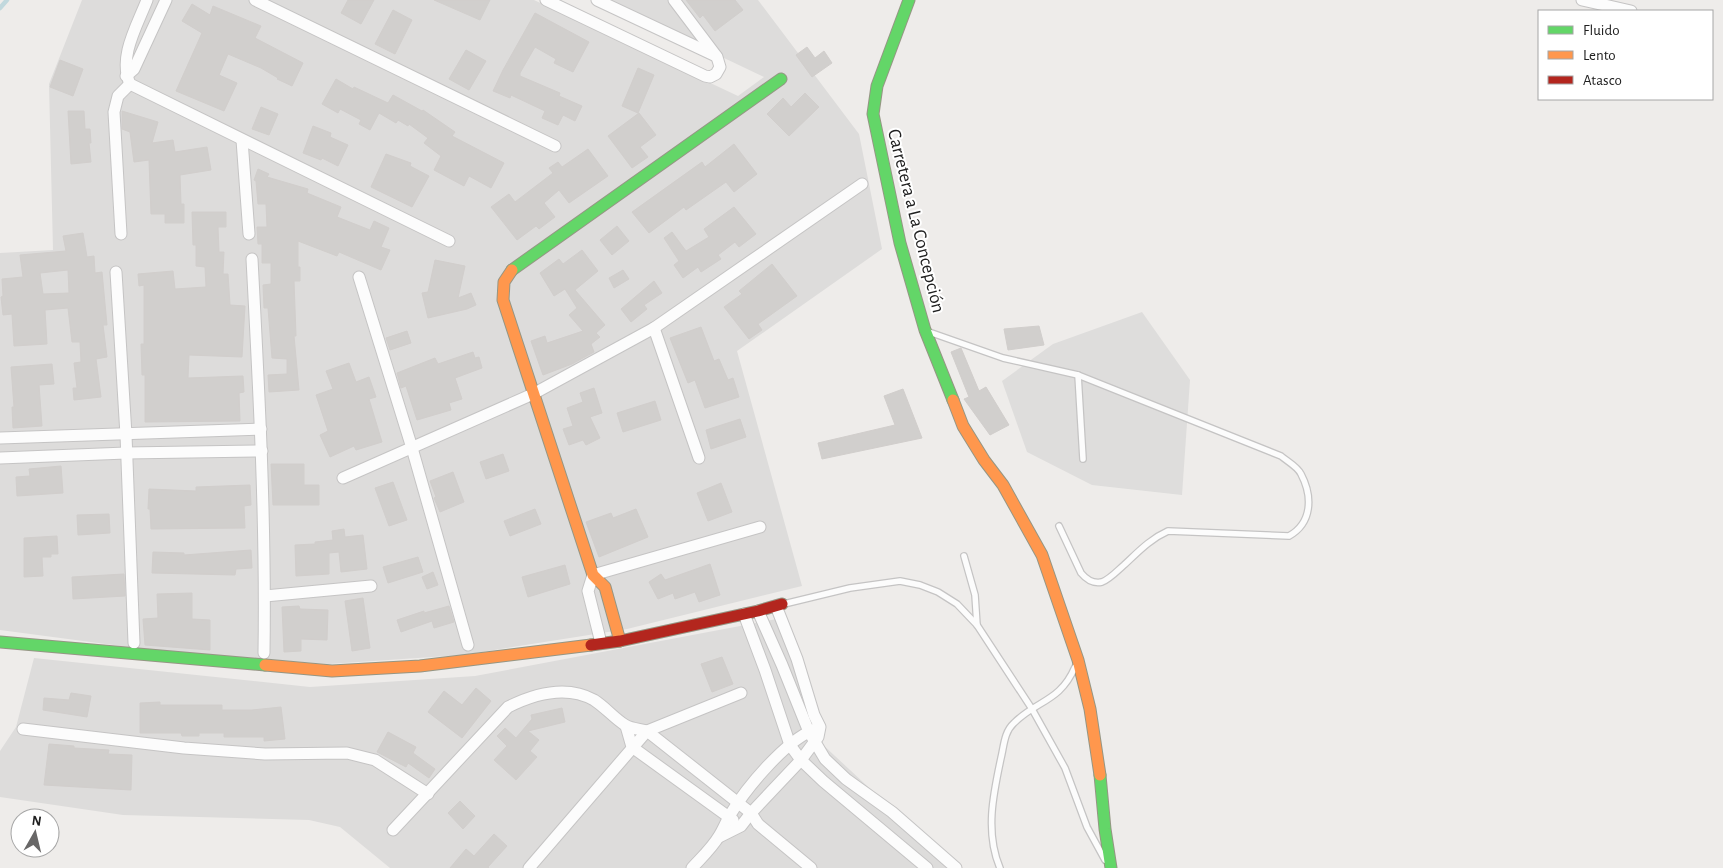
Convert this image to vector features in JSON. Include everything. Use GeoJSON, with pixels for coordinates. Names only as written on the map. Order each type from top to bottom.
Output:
{"type":"FeatureCollection","features":[{"type":"Feature","properties":{"kind":"street"},"geometry":{"type":"LineString","coordinates":[[128,80],[126,57],[147,0]]}},
{"type":"Feature","properties":{"kind":"street"},"geometry":{"type":"LineString","coordinates":[[121,234],[114,112],[118,96],[134,69],[166,0]]}},
{"type":"Feature","properties":{"kind":"street"},"geometry":{"type":"LineString","coordinates":[[255,0],[555,146]]}},
{"type":"Feature","properties":{"kind":"street"},"geometry":{"type":"LineString","coordinates":[[546,0],[705,76],[710,77],[716,74],[720,67],[717,57],[674,0]]}},
{"type":"Feature","properties":{"kind":"street"},"geometry":{"type":"LineString","coordinates":[[597,0],[717,57]]}},
{"type":"Feature","properties":{"kind":"street","name":"Carretera a La Concepción"},"geometry":{"type":"LineString","coordinates":[[909,0],[877,86],[873,114],[900,243],[925,330],[963,426],[984,460],[1003,485],[1042,554],[1078,660],[1090,709],[1099,759],[1105,829],[1111,868]]}},
{"type":"Feature","properties":{"kind":"street"},"geometry":{"type":"LineString","coordinates":[[1582,0],[1602,8],[1621,10]]}},
{"type":"Feature","properties":{"kind":"street"},"geometry":{"type":"LineString","coordinates":[[620,641],[605,587],[594,575],[533,394],[503,300],[504,282],[511,272],[781,79]]}},
{"type":"Feature","properties":{"kind":"street"},"geometry":{"type":"LineString","coordinates":[[128,80],[242,140],[449,241]]}},
{"type":"Feature","properties":{"kind":"street"},"geometry":{"type":"LineString","coordinates":[[242,140],[249,234]]}},
{"type":"Feature","properties":{"kind":"street"},"geometry":{"type":"LineString","coordinates":[[343,478],[533,394],[654,328],[862,184]]}},
{"type":"Feature","properties":{"kind":"street"},"geometry":{"type":"LineString","coordinates":[[252,259],[262,451],[265,596],[264,653]]}},
{"type":"Feature","properties":{"kind":"street"},"geometry":{"type":"LineString","coordinates":[[116,272],[126,435],[134,643]]}},
{"type":"Feature","properties":{"kind":"street"},"geometry":{"type":"LineString","coordinates":[[360,277],[412,448],[468,645]]}},
{"type":"Feature","properties":{"kind":"street"},"geometry":{"type":"LineString","coordinates":[[654,328],[699,458]]}},
{"type":"Feature","properties":{"kind":"street"},"geometry":{"type":"LineString","coordinates":[[0,438],[261,429]]}},
{"type":"Feature","properties":{"kind":"street"},"geometry":{"type":"LineString","coordinates":[[0,458],[126,453],[262,451]]}},
{"type":"Feature","properties":{"kind":"street"},"geometry":{"type":"LineString","coordinates":[[594,575],[760,527]]}},
{"type":"Feature","properties":{"kind":"street"},"geometry":{"type":"LineString","coordinates":[[594,575],[588,591],[601,643]]}},
{"type":"Feature","properties":{"kind":"street"},"geometry":{"type":"LineString","coordinates":[[265,596],[371,586]]}},
{"type":"Feature","properties":{"kind":"street"},"geometry":{"type":"LineString","coordinates":[[0,642],[332,671],[420,666],[620,641],[779,605],[814,715],[820,727],[818,737],[801,760],[741,826]]}},
{"type":"Feature","properties":{"kind":"street"},"geometry":{"type":"LineString","coordinates":[[758,611],[809,732],[825,759],[846,779],[892,812],[956,868]]}},
{"type":"Feature","properties":{"kind":"street"},"geometry":{"type":"LineString","coordinates":[[744,614],[790,745],[801,760],[823,781],[928,868]]}},
{"type":"Feature","properties":{"kind":"street"},"geometry":{"type":"LineString","coordinates":[[765,670],[797,659]]}},
{"type":"Feature","properties":{"kind":"street"},"geometry":{"type":"LineString","coordinates":[[392,830],[508,707],[528,697],[554,692],[574,693],[594,700],[626,726],[647,731],[751,813],[758,824],[810,868]]}},
{"type":"Feature","properties":{"kind":"street"},"geometry":{"type":"LineString","coordinates":[[528,868],[647,731],[741,693]]}},
{"type":"Feature","properties":{"kind":"street"},"geometry":{"type":"LineString","coordinates":[[626,726],[632,747],[741,826]]}},
{"type":"Feature","properties":{"kind":"street"},"geometry":{"type":"LineString","coordinates":[[692,868],[719,837],[729,816],[752,782],[790,745],[820,727]]}},
{"type":"Feature","properties":{"kind":"street"},"geometry":{"type":"LineString","coordinates":[[23,729],[184,748],[264,754],[347,753],[375,760],[428,794]]}},
{"type":"Feature","properties":{"kind":"street"},"geometry":{"type":"LineString","coordinates":[[719,837],[741,826],[758,824]]}},
{"type":"Feature","properties":{"kind":"lane"},"geometry":{"type":"LineString","coordinates":[[925,330],[1003,358],[1078,375],[1281,456],[1301,473],[1309,507],[1306,519],[1298,531],[1289,536],[1168,531],[1151,540],[1113,575],[1102,582],[1086,579],[1081,573],[1059,526]]}},
{"type":"Feature","properties":{"kind":"lane"},"geometry":{"type":"LineString","coordinates":[[1078,375],[1083,459]]}},
{"type":"Feature","properties":{"kind":"lane"},"geometry":{"type":"LineString","coordinates":[[964,556],[974,595],[977,625]]}},
{"type":"Feature","properties":{"kind":"lane"},"geometry":{"type":"LineString","coordinates":[[779,605],[850,588],[900,581],[920,585],[938,592],[957,604],[977,625],[1032,709],[1065,768],[1087,827],[1111,868]]}},
{"type":"Feature","properties":{"kind":"lane"},"geometry":{"type":"LineString","coordinates":[[1000,868],[994,853],[992,800],[1006,734],[1013,724],[1060,690],[1070,678],[1078,660]]}},
{"type":"Feature","properties":{"kind":"shaded area"},"geometry":{"type":"Polygon","coordinates":[[[82,0],[534,0],[738,96],[764,77],[602,0],[758,0],[859,134],[882,249],[737,351],[802,586],[627,629],[462,655],[329,664],[151,650],[0,630],[0,253],[53,250],[49,84],[82,0]]]}},
{"type":"Feature","properties":{"kind":"shaded area"},"geometry":{"type":"Polygon","coordinates":[[[1142,312],[1190,380],[1182,495],[1092,485],[1027,452],[1002,381],[1053,344],[1142,312]]]}},
{"type":"Feature","properties":{"kind":"shaded area"},"geometry":{"type":"Polygon","coordinates":[[[782,618],[820,742],[955,868],[390,868],[340,827],[309,820],[123,815],[0,797],[0,751],[16,727],[34,658],[310,687],[475,676],[782,618]]]}},
{"type":"Feature","properties":{"kind":"building"},"geometry":{"type":"Polygon","coordinates":[[[348,0],[374,0],[361,24],[341,13],[348,0]]]}},
{"type":"Feature","properties":{"kind":"building"},"geometry":{"type":"Polygon","coordinates":[[[434,0],[490,0],[480,20],[434,0]]]}},
{"type":"Feature","properties":{"kind":"building"},"geometry":{"type":"Polygon","coordinates":[[[686,0],[735,0],[743,10],[715,31],[703,15],[700,18],[686,0]]]}},
{"type":"Feature","properties":{"kind":"building"},"geometry":{"type":"Polygon","coordinates":[[[192,4],[210,15],[213,6],[261,26],[255,38],[303,63],[292,86],[261,68],[228,54],[219,75],[237,83],[224,111],[176,91],[202,33],[182,21],[192,4]]]}},
{"type":"Feature","properties":{"kind":"building"},"geometry":{"type":"Polygon","coordinates":[[[393,10],[412,20],[395,54],[375,44],[393,10]]]}},
{"type":"Feature","properties":{"kind":"building"},"geometry":{"type":"Polygon","coordinates":[[[535,13],[589,42],[573,72],[554,63],[556,59],[535,47],[520,73],[520,76],[560,93],[559,96],[582,106],[575,121],[563,115],[558,125],[542,118],[545,111],[511,95],[510,98],[493,91],[535,13]]]}},
{"type":"Feature","properties":{"kind":"building"},"geometry":{"type":"Polygon","coordinates":[[[807,47],[815,58],[824,51],[832,63],[812,77],[796,55],[807,47]]]}},
{"type":"Feature","properties":{"kind":"building"},"geometry":{"type":"Polygon","coordinates":[[[466,50],[486,61],[469,90],[449,79],[466,50]]]}},
{"type":"Feature","properties":{"kind":"building"},"geometry":{"type":"Polygon","coordinates":[[[60,60],[83,69],[73,96],[50,87],[60,60]]]}},
{"type":"Feature","properties":{"kind":"building"},"geometry":{"type":"Polygon","coordinates":[[[638,68],[654,75],[638,113],[622,106],[638,68]]]}},
{"type":"Feature","properties":{"kind":"building"},"geometry":{"type":"Polygon","coordinates":[[[336,79],[353,89],[354,87],[388,103],[393,95],[423,110],[455,132],[452,136],[504,163],[491,188],[469,176],[464,186],[434,170],[441,156],[424,143],[428,138],[409,124],[408,126],[398,120],[396,123],[379,113],[370,130],[359,124],[361,120],[340,109],[338,113],[322,104],[336,79]]]}},
{"type":"Feature","properties":{"kind":"building"},"geometry":{"type":"Polygon","coordinates":[[[805,93],[819,107],[789,136],[767,114],[783,98],[791,107],[805,93]]]}},
{"type":"Feature","properties":{"kind":"building"},"geometry":{"type":"Polygon","coordinates":[[[261,107],[278,114],[269,135],[252,129],[261,107]]]}},
{"type":"Feature","properties":{"kind":"building"},"geometry":{"type":"Polygon","coordinates":[[[68,111],[84,111],[85,129],[90,129],[91,162],[71,164],[68,111]]]}},
{"type":"Feature","properties":{"kind":"building"},"geometry":{"type":"Polygon","coordinates":[[[122,111],[158,122],[152,143],[173,140],[175,152],[207,147],[211,170],[180,175],[181,204],[184,204],[184,223],[165,223],[165,214],[151,214],[149,160],[134,162],[130,132],[122,129],[122,111]]]}},
{"type":"Feature","properties":{"kind":"building"},"geometry":{"type":"Polygon","coordinates":[[[639,113],[656,135],[640,147],[648,157],[632,168],[608,136],[639,113]]]}},
{"type":"Feature","properties":{"kind":"building"},"geometry":{"type":"Polygon","coordinates":[[[313,126],[331,133],[330,137],[348,145],[338,166],[322,158],[321,160],[303,153],[313,126]]]}},
{"type":"Feature","properties":{"kind":"building"},"geometry":{"type":"Polygon","coordinates":[[[734,144],[757,174],[734,192],[726,182],[686,210],[684,207],[649,233],[632,212],[702,162],[705,167],[734,144]]]}},
{"type":"Feature","properties":{"kind":"building"},"geometry":{"type":"Polygon","coordinates":[[[588,149],[608,176],[569,203],[559,190],[544,203],[555,217],[539,229],[536,226],[517,240],[491,207],[509,194],[515,202],[553,173],[549,168],[558,162],[562,167],[588,149]]]}},
{"type":"Feature","properties":{"kind":"building"},"geometry":{"type":"Polygon","coordinates":[[[386,154],[411,163],[410,166],[429,176],[412,207],[371,187],[386,154]]]}},
{"type":"Feature","properties":{"kind":"building"},"geometry":{"type":"Polygon","coordinates":[[[258,169],[269,174],[267,177],[308,189],[307,193],[341,207],[337,217],[370,230],[374,221],[389,228],[381,247],[390,250],[381,270],[339,252],[337,256],[298,241],[300,281],[294,281],[296,336],[294,336],[299,390],[269,392],[268,375],[287,374],[287,359],[272,358],[268,308],[264,308],[263,285],[271,284],[271,263],[262,263],[262,244],[258,244],[257,227],[267,227],[266,204],[258,204],[256,181],[254,180],[258,169]]]}},
{"type":"Feature","properties":{"kind":"building"},"geometry":{"type":"Polygon","coordinates":[[[734,207],[756,234],[739,247],[735,242],[718,255],[721,259],[701,272],[698,267],[683,278],[674,265],[679,261],[664,238],[672,232],[686,251],[709,237],[704,229],[734,207]]]}},
{"type":"Feature","properties":{"kind":"building"},"geometry":{"type":"Polygon","coordinates":[[[192,212],[226,212],[226,227],[218,227],[219,252],[224,252],[223,274],[228,274],[230,305],[245,306],[242,357],[189,355],[188,378],[243,376],[244,392],[239,393],[240,421],[145,422],[145,375],[142,375],[141,344],[144,344],[144,285],[139,286],[138,274],[173,271],[175,289],[206,287],[205,267],[196,266],[196,245],[193,245],[192,212]]]}},
{"type":"Feature","properties":{"kind":"building"},"geometry":{"type":"Polygon","coordinates":[[[617,226],[629,241],[612,255],[600,240],[617,226]]]}},
{"type":"Feature","properties":{"kind":"building"},"geometry":{"type":"Polygon","coordinates":[[[83,233],[87,257],[94,256],[95,273],[102,272],[107,325],[103,325],[107,357],[96,359],[101,397],[74,400],[73,388],[77,388],[74,363],[81,362],[80,342],[72,342],[68,308],[45,310],[47,344],[14,346],[12,314],[3,315],[2,279],[23,277],[20,255],[66,251],[63,236],[83,233]],[[68,270],[40,273],[43,294],[69,293],[68,270]]]}},
{"type":"Feature","properties":{"kind":"building"},"geometry":{"type":"Polygon","coordinates":[[[582,250],[598,271],[575,290],[605,325],[596,333],[600,337],[591,344],[594,352],[572,364],[543,375],[531,341],[545,336],[547,343],[583,331],[569,315],[577,308],[565,289],[554,296],[540,273],[559,259],[563,264],[582,250]]]}},
{"type":"Feature","properties":{"kind":"building"},"geometry":{"type":"Polygon","coordinates":[[[435,260],[465,266],[458,298],[471,293],[476,305],[467,309],[428,318],[422,293],[428,292],[435,260]]]}},
{"type":"Feature","properties":{"kind":"building"},"geometry":{"type":"Polygon","coordinates":[[[772,264],[797,296],[758,324],[762,330],[749,339],[724,307],[742,294],[739,291],[772,264]]]}},
{"type":"Feature","properties":{"kind":"building"},"geometry":{"type":"Polygon","coordinates":[[[623,270],[629,279],[614,288],[609,278],[623,270]]]}},
{"type":"Feature","properties":{"kind":"building"},"geometry":{"type":"Polygon","coordinates":[[[654,281],[662,293],[644,305],[647,309],[631,322],[621,309],[654,281]]]}},
{"type":"Feature","properties":{"kind":"building"},"geometry":{"type":"Polygon","coordinates":[[[1039,326],[1044,345],[1008,350],[1004,329],[1039,326]]]}},
{"type":"Feature","properties":{"kind":"building"},"geometry":{"type":"Polygon","coordinates":[[[701,327],[714,361],[719,359],[728,380],[733,378],[739,397],[705,408],[695,380],[688,383],[670,338],[701,327]]]}},
{"type":"Feature","properties":{"kind":"building"},"geometry":{"type":"Polygon","coordinates":[[[407,331],[411,343],[390,350],[386,338],[407,331]]]}},
{"type":"Feature","properties":{"kind":"building"},"geometry":{"type":"Polygon","coordinates":[[[961,348],[979,391],[986,387],[1009,425],[990,435],[964,399],[969,397],[951,352],[961,348]]]}},
{"type":"Feature","properties":{"kind":"building"},"geometry":{"type":"Polygon","coordinates":[[[473,352],[475,358],[479,357],[482,368],[455,378],[462,399],[449,403],[451,410],[417,420],[406,386],[401,388],[397,373],[435,358],[438,364],[473,352]]]}},
{"type":"Feature","properties":{"kind":"building"},"geometry":{"type":"Polygon","coordinates":[[[349,363],[356,382],[369,377],[376,397],[369,399],[382,442],[356,450],[354,446],[330,457],[320,435],[328,431],[316,395],[333,389],[326,371],[349,363]]]}},
{"type":"Feature","properties":{"kind":"building"},"geometry":{"type":"Polygon","coordinates":[[[52,364],[54,384],[39,385],[42,426],[13,428],[12,407],[14,407],[11,367],[52,364]]]}},
{"type":"Feature","properties":{"kind":"building"},"geometry":{"type":"Polygon","coordinates":[[[594,388],[602,413],[590,417],[600,438],[586,445],[583,440],[569,445],[563,429],[573,426],[567,408],[583,402],[580,393],[594,388]]]}},
{"type":"Feature","properties":{"kind":"building"},"geometry":{"type":"Polygon","coordinates":[[[903,389],[922,438],[822,459],[818,443],[895,425],[884,396],[903,389]]]}},
{"type":"Feature","properties":{"kind":"building"},"geometry":{"type":"Polygon","coordinates":[[[655,401],[661,420],[623,432],[617,413],[655,401]]]}},
{"type":"Feature","properties":{"kind":"building"},"geometry":{"type":"Polygon","coordinates":[[[740,419],[746,437],[711,449],[706,430],[740,419]]]}},
{"type":"Feature","properties":{"kind":"building"},"geometry":{"type":"Polygon","coordinates":[[[503,454],[509,471],[486,479],[480,462],[503,454]]]}},
{"type":"Feature","properties":{"kind":"building"},"geometry":{"type":"Polygon","coordinates":[[[271,464],[304,464],[304,485],[319,485],[319,505],[273,505],[271,464]]]}},
{"type":"Feature","properties":{"kind":"building"},"geometry":{"type":"Polygon","coordinates":[[[61,466],[63,493],[17,496],[16,477],[30,476],[29,469],[61,466]]]}},
{"type":"Feature","properties":{"kind":"building"},"geometry":{"type":"Polygon","coordinates":[[[453,472],[464,502],[440,512],[430,481],[453,472]]]}},
{"type":"Feature","properties":{"kind":"building"},"geometry":{"type":"Polygon","coordinates":[[[393,482],[407,520],[389,526],[375,488],[393,482]]]}},
{"type":"Feature","properties":{"kind":"building"},"geometry":{"type":"Polygon","coordinates":[[[721,483],[732,512],[708,521],[697,493],[721,483]]]}},
{"type":"Feature","properties":{"kind":"building"},"geometry":{"type":"Polygon","coordinates":[[[250,485],[251,505],[244,506],[245,528],[151,529],[150,509],[148,509],[149,489],[196,491],[196,487],[250,485]]]}},
{"type":"Feature","properties":{"kind":"building"},"geometry":{"type":"Polygon","coordinates":[[[535,509],[541,524],[510,536],[504,521],[535,509]]]}},
{"type":"Feature","properties":{"kind":"building"},"geometry":{"type":"Polygon","coordinates":[[[636,509],[648,537],[599,557],[586,522],[611,513],[613,518],[636,509]]]}},
{"type":"Feature","properties":{"kind":"building"},"geometry":{"type":"Polygon","coordinates":[[[109,514],[110,533],[78,535],[77,515],[109,514]]]}},
{"type":"Feature","properties":{"kind":"building"},"geometry":{"type":"Polygon","coordinates":[[[344,529],[345,537],[363,535],[367,569],[341,572],[339,552],[329,553],[329,574],[296,576],[295,545],[315,544],[315,542],[333,540],[332,531],[344,529]]]}},
{"type":"Feature","properties":{"kind":"building"},"geometry":{"type":"Polygon","coordinates":[[[57,536],[58,554],[51,554],[51,557],[42,557],[43,576],[24,577],[24,538],[57,536]]]}},
{"type":"Feature","properties":{"kind":"building"},"geometry":{"type":"Polygon","coordinates":[[[251,550],[252,568],[236,569],[235,575],[152,573],[153,552],[184,553],[184,555],[251,550]]]}},
{"type":"Feature","properties":{"kind":"building"},"geometry":{"type":"Polygon","coordinates":[[[418,557],[423,572],[388,583],[383,567],[418,557]]]}},
{"type":"Feature","properties":{"kind":"building"},"geometry":{"type":"Polygon","coordinates":[[[710,564],[720,595],[699,602],[695,592],[675,599],[673,593],[658,599],[649,582],[661,574],[665,580],[710,564]]]}},
{"type":"Feature","properties":{"kind":"building"},"geometry":{"type":"Polygon","coordinates":[[[565,565],[570,584],[528,597],[522,577],[565,565]]]}},
{"type":"Feature","properties":{"kind":"building"},"geometry":{"type":"Polygon","coordinates":[[[433,572],[438,585],[427,589],[422,577],[433,572]]]}},
{"type":"Feature","properties":{"kind":"building"},"geometry":{"type":"Polygon","coordinates":[[[124,574],[125,596],[73,599],[72,577],[124,574]]]}},
{"type":"Feature","properties":{"kind":"building"},"geometry":{"type":"Polygon","coordinates":[[[192,593],[192,619],[210,620],[210,650],[145,645],[143,619],[158,618],[157,594],[192,593]]]}},
{"type":"Feature","properties":{"kind":"building"},"geometry":{"type":"Polygon","coordinates":[[[363,598],[370,648],[352,651],[345,601],[363,598]]]}},
{"type":"Feature","properties":{"kind":"building"},"geometry":{"type":"Polygon","coordinates":[[[299,606],[300,609],[328,610],[327,640],[301,639],[301,651],[284,652],[282,607],[299,606]]]}},
{"type":"Feature","properties":{"kind":"building"},"geometry":{"type":"Polygon","coordinates":[[[449,606],[454,622],[434,628],[432,621],[401,632],[397,620],[424,611],[424,613],[449,606]]]}},
{"type":"Feature","properties":{"kind":"building"},"geometry":{"type":"Polygon","coordinates":[[[722,657],[733,684],[712,692],[701,664],[722,657]]]}},
{"type":"Feature","properties":{"kind":"building"},"geometry":{"type":"Polygon","coordinates":[[[476,688],[491,701],[462,738],[428,712],[444,691],[462,705],[476,688]]]}},
{"type":"Feature","properties":{"kind":"building"},"geometry":{"type":"Polygon","coordinates":[[[71,693],[91,696],[87,717],[43,710],[44,698],[69,700],[71,693]]]}},
{"type":"Feature","properties":{"kind":"building"},"geometry":{"type":"Polygon","coordinates":[[[160,702],[160,705],[222,705],[222,710],[252,710],[281,707],[285,739],[264,741],[264,737],[224,737],[224,733],[199,733],[199,736],[182,736],[181,733],[140,733],[140,703],[160,702]]]}},
{"type":"Feature","properties":{"kind":"building"},"geometry":{"type":"Polygon","coordinates":[[[562,708],[565,722],[528,731],[539,740],[530,751],[537,757],[516,780],[494,760],[507,746],[497,736],[505,728],[516,738],[532,719],[531,715],[562,708]]]}},
{"type":"Feature","properties":{"kind":"building"},"geometry":{"type":"Polygon","coordinates":[[[388,732],[416,747],[413,753],[435,769],[429,778],[408,763],[406,767],[377,752],[388,732]]]}},
{"type":"Feature","properties":{"kind":"building"},"geometry":{"type":"Polygon","coordinates":[[[49,744],[109,750],[108,754],[132,755],[131,790],[44,785],[49,744]]]}},
{"type":"Feature","properties":{"kind":"building"},"geometry":{"type":"Polygon","coordinates":[[[460,801],[475,816],[463,829],[448,813],[460,801]]]}},
{"type":"Feature","properties":{"kind":"building"},"geometry":{"type":"Polygon","coordinates":[[[494,834],[507,846],[489,868],[450,868],[466,849],[474,856],[494,834]]]}},
{"type":"Feature","properties":{"kind":"waterway"},"geometry":{"type":"LineString","coordinates":[[0,8],[7,0]]}},
{"type":"Feature","properties":{"kind":"traffic: fast"},"geometry":{"type":"LineString","coordinates":[[909,0],[877,86],[873,114],[900,243],[925,330],[953,400]]}},
{"type":"Feature","properties":{"kind":"traffic: fast"},"geometry":{"type":"LineString","coordinates":[[512,270],[781,79]]}},
{"type":"Feature","properties":{"kind":"traffic: fast"},"geometry":{"type":"LineString","coordinates":[[0,642],[265,665]]}},
{"type":"Feature","properties":{"kind":"traffic: fast"},"geometry":{"type":"LineString","coordinates":[[1100,775],[1111,868]]}},
{"type":"Feature","properties":{"kind":"traffic: slow"},"geometry":{"type":"LineString","coordinates":[[512,270],[504,282],[503,300],[593,575],[605,587],[620,641]]}},
{"type":"Feature","properties":{"kind":"traffic: slow"},"geometry":{"type":"LineString","coordinates":[[953,400],[963,426],[984,460],[1003,485],[1042,555],[1078,660],[1090,709],[1100,775]]}},
{"type":"Feature","properties":{"kind":"traffic: slow"},"geometry":{"type":"LineString","coordinates":[[265,665],[332,671],[420,666],[591,645]]}},
{"type":"Feature","properties":{"kind":"traffic: jam"},"geometry":{"type":"LineString","coordinates":[[591,645],[620,641],[782,604]]}}]}
